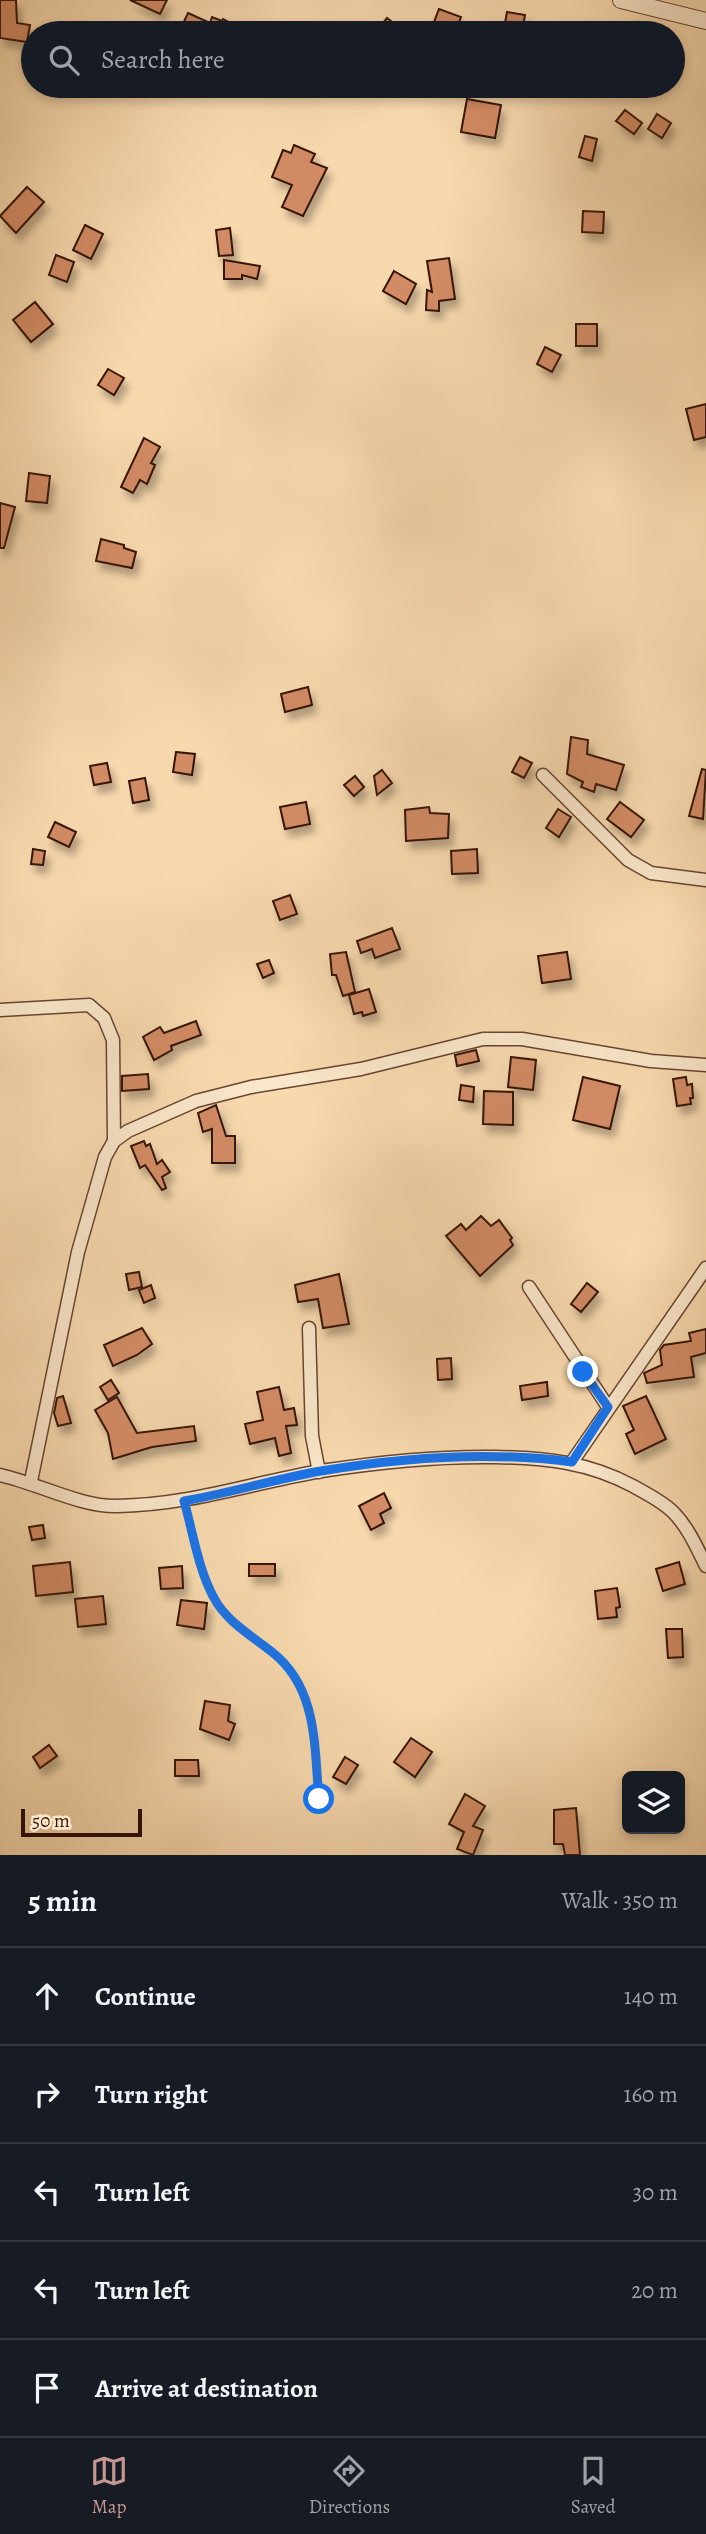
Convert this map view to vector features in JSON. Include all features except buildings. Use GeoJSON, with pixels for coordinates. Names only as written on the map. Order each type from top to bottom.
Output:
{"type":"FeatureCollection","features":[{"type":"Feature","properties":{"kind":"street"},"geometry":{"type":"LineString","coordinates":[[621,0],[706,21]]}},
{"type":"Feature","properties":{"kind":"street"},"geometry":{"type":"LineString","coordinates":[[543,775],[628,860],[651,873],[706,880]]}},
{"type":"Feature","properties":{"kind":"street"},"geometry":{"type":"LineString","coordinates":[[0,1010],[89,1005],[104,1018],[113,1040],[114,1141],[105,1157],[78,1252],[31,1481]]}},
{"type":"Feature","properties":{"kind":"street"},"geometry":{"type":"LineString","coordinates":[[114,1141],[160,1115],[196,1101],[251,1087],[361,1069],[483,1039],[522,1039],[651,1061],[706,1065]]}},
{"type":"Feature","properties":{"kind":"street"},"geometry":{"type":"LineString","coordinates":[[572,1462],[706,1268]]}},
{"type":"Feature","properties":{"kind":"street"},"geometry":{"type":"LineString","coordinates":[[529,1287],[608,1407]]}},
{"type":"Feature","properties":{"kind":"street"},"geometry":{"type":"LineString","coordinates":[[309,1328],[312,1436],[319,1472]]}},
{"type":"Feature","properties":{"kind":"street"},"geometry":{"type":"LineString","coordinates":[[0,1475],[31,1481],[97,1505],[184,1501],[319,1472],[417,1457],[538,1458],[572,1462],[608,1473],[659,1500],[680,1521],[706,1566]]}},
{"type":"Feature","properties":{"kind":"path"},"geometry":{"type":"LineString","coordinates":[[184,1501],[214,1599],[227,1616],[276,1655],[300,1682],[311,1720],[319,1799]]}},
{"type":"Feature","properties":{"kind":"route"},"geometry":{"type":"LineString","coordinates":[[319,1799],[311,1720],[300,1682],[276,1655],[227,1616],[214,1599],[184,1501],[237,1492],[319,1472],[417,1457],[538,1458],[572,1462],[608,1407],[583,1372]]}}]}
